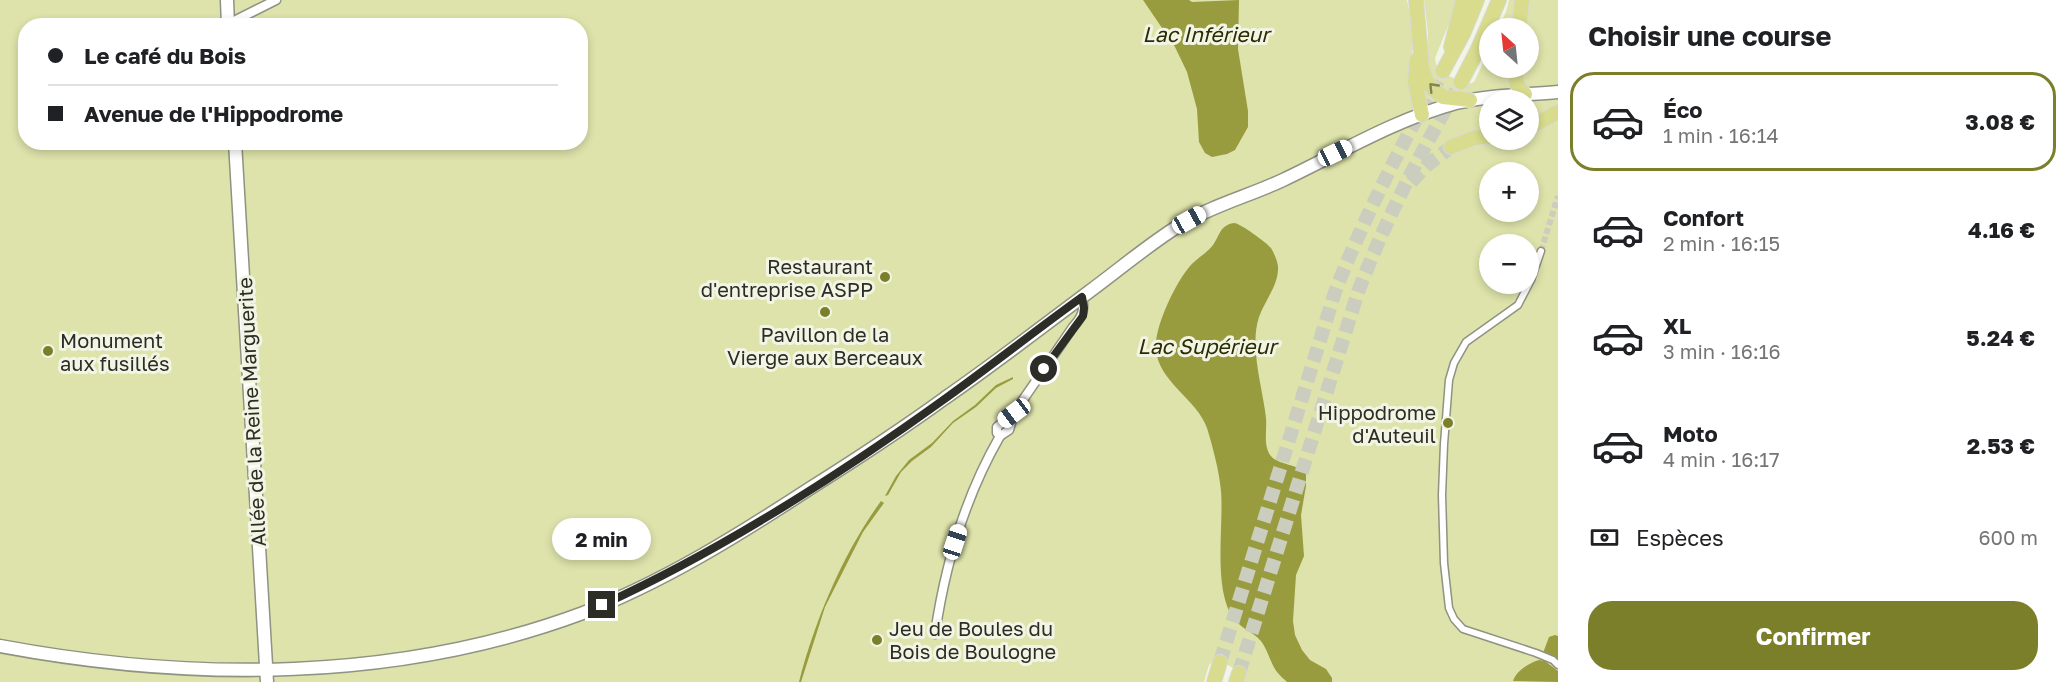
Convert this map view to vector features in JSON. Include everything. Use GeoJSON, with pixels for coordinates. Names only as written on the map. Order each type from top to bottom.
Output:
{"type":"FeatureCollection","features":[{"type":"Feature","properties":{"kind":"highway"},"geometry":{"type":"LineString","coordinates":[[1415,0],[1424,74],[1431,87],[1446,98],[1470,100]]}},
{"type":"Feature","properties":{"kind":"highway"},"geometry":{"type":"LineString","coordinates":[[1463,0],[1443,71],[1463,34],[1477,0]]}},
{"type":"Feature","properties":{"kind":"highway"},"geometry":{"type":"LineString","coordinates":[[1461,82],[1499,0]]}},
{"type":"Feature","properties":{"kind":"highway"},"geometry":{"type":"LineString","coordinates":[[1520,18],[1522,0]]}},
{"type":"Feature","properties":{"kind":"highway"},"geometry":{"type":"LineString","coordinates":[[1420,50],[1414,77],[1428,112]]}},
{"type":"Feature","properties":{"kind":"highway"},"geometry":{"type":"LineString","coordinates":[[1539,122],[1558,112]]}},
{"type":"Feature","properties":{"kind":"highway"},"geometry":{"type":"LineString","coordinates":[[1451,147],[1479,138]]}},
{"type":"Feature","properties":{"kind":"highway"},"geometry":{"type":"LineString","coordinates":[[1214,682],[1220,662]]}},
{"type":"Feature","properties":{"kind":"main road"},"geometry":{"type":"LineString","coordinates":[[227,0],[228,18]]}},
{"type":"Feature","properties":{"kind":"main road"},"geometry":{"type":"LineString","coordinates":[[1539,96],[1558,92]]}},
{"type":"Feature","properties":{"kind":"main road"},"geometry":{"type":"LineString","coordinates":[[1539,98],[1558,99]]}},
{"type":"Feature","properties":{"kind":"main road"},"geometry":{"type":"LineString","coordinates":[[0,646],[27,653],[128,670],[267,680],[336,673],[450,654],[518,636],[585,612],[643,586],[692,560],[767,516],[863,454],[945,398],[1178,226],[1200,214],[1289,177],[1377,132],[1428,112],[1470,100],[1479,100]]}},
{"type":"Feature","properties":{"kind":"main road"},"geometry":{"type":"LineString","coordinates":[[1428,112],[1479,106]]}},
{"type":"Feature","properties":{"kind":"main road","name":"Allée de la Reine Marguerite"},"geometry":{"type":"LineString","coordinates":[[235,150],[267,680]]}},
{"type":"Feature","properties":{"kind":"street"},"geometry":{"type":"LineString","coordinates":[[241,18],[276,0]]}},
{"type":"Feature","properties":{"kind":"street"},"geometry":{"type":"LineString","coordinates":[[1541,250],[1531,280],[1518,305],[1466,342],[1454,363],[1449,380],[1444,444],[1444,563],[1449,608],[1454,619],[1463,629],[1536,653],[1553,660],[1558,665]]}},
{"type":"Feature","properties":{"kind":"street"},"geometry":{"type":"LineString","coordinates":[[935,634],[946,574],[955,542],[986,460],[999,436],[997,427],[1014,413],[1083,316],[1082,297]]}},
{"type":"Feature","properties":{"kind":"street"},"geometry":{"type":"LineString","coordinates":[[1059,314],[1073,327]]}},
{"type":"Feature","properties":{"kind":"green space"},"geometry":{"type":"Polygon","coordinates":[[[0,0],[1407,0],[1412,25],[1412,54],[1427,57],[1428,33],[1424,0],[1458,0],[1453,6],[1455,9],[1435,58],[1440,71],[1466,85],[1474,82],[1479,72],[1479,78],[1539,78],[1539,18],[1526,18],[1528,0],[1558,0],[1558,107],[1539,117],[1539,90],[1479,90],[1479,138],[1464,146],[1479,143],[1479,150],[1539,150],[1539,128],[1558,118],[1558,682],[1245,682],[1240,674],[1223,663],[1214,660],[1209,665],[1204,682],[0,682],[0,0]]]}},
{"type":"Feature","properties":{"kind":"green space"},"geometry":{"type":"Polygon","coordinates":[[[1509,0],[1519,0],[1516,18],[1503,18],[1509,0]]]}},
{"type":"Feature","properties":{"kind":"water","name":"Lac Inférieur"},"geometry":{"type":"Polygon","coordinates":[[[1143,0],[1189,0],[1192,2],[1239,0],[1238,49],[1248,111],[1248,127],[1235,150],[1212,157],[1205,153],[1199,142],[1197,109],[1187,72],[1175,47],[1143,0]]]}},
{"type":"Feature","properties":{"kind":"water","name":"Lac Supérieur"},"geometry":{"type":"Polygon","coordinates":[[[1234,223],[1269,245],[1278,264],[1276,280],[1259,317],[1255,341],[1266,418],[1266,443],[1271,456],[1280,462],[1297,467],[1306,474],[1301,515],[1304,556],[1296,575],[1293,621],[1295,635],[1302,650],[1310,660],[1326,669],[1332,682],[1287,682],[1279,675],[1260,640],[1235,620],[1228,608],[1221,576],[1221,491],[1207,428],[1195,408],[1170,381],[1158,361],[1156,340],[1158,329],[1178,283],[1190,266],[1213,245],[1223,228],[1234,223]]]}},
{"type":"Feature","properties":{"kind":"water"},"geometry":{"type":"Polygon","coordinates":[[[1013,377],[953,423],[931,447],[912,461],[901,472],[888,495],[885,496],[896,476],[909,460],[932,443],[953,421],[975,405],[996,385],[1013,377]]]}},
{"type":"Feature","properties":{"kind":"water"},"geometry":{"type":"Polygon","coordinates":[[[881,501],[884,503],[863,532],[825,607],[801,682],[799,682],[813,635],[832,588],[854,542],[881,501]]]}},
{"type":"Feature","properties":{"kind":"water"},"geometry":{"type":"Polygon","coordinates":[[[1558,636],[1558,659],[1543,653],[1549,637],[1558,636]]]}},
{"type":"Feature","properties":{"kind":"water"},"geometry":{"type":"Polygon","coordinates":[[[1539,660],[1545,661],[1558,671],[1558,682],[1513,681],[1523,668],[1539,660]]]}},
{"type":"Feature","properties":{"kind":"tunnel"},"geometry":{"type":"LineString","coordinates":[[1220,662],[1335,292],[1385,180],[1443,71]]}},
{"type":"Feature","properties":{"kind":"tunnel"},"geometry":{"type":"LineString","coordinates":[[1239,673],[1358,292],[1405,185],[1461,82]]}},
{"type":"Feature","properties":{"kind":"tunnel"},"geometry":{"type":"LineString","coordinates":[[1411,182],[1426,166],[1451,147]]}},
{"type":"Feature","properties":{"kind":"tunnel"},"geometry":{"type":"LineString","coordinates":[[1541,251],[1558,196]]}},
{"type":"Feature","properties":{"kind":"place","name":"Restaurant d'entreprise ASPP"},"geometry":{"type":"Point","coordinates":[885,277]}},
{"type":"Feature","properties":{"kind":"place","name":"Pavillon de la Vierge aux Berceaux"},"geometry":{"type":"Point","coordinates":[825,312]}},
{"type":"Feature","properties":{"kind":"place","name":"Monument aux fusillés"},"geometry":{"type":"Point","coordinates":[48,351]}},
{"type":"Feature","properties":{"kind":"place","name":"Hippodrome d'Auteuil"},"geometry":{"type":"Point","coordinates":[1448,423]}},
{"type":"Feature","properties":{"kind":"place","name":"Jeu de Boules du Bois de Boulogne"},"geometry":{"type":"Point","coordinates":[877,640]}},
{"type":"Feature","properties":{"kind":"route"},"geometry":{"type":"LineString","coordinates":[[602,605],[673,571],[767,516],[945,398],[1082,297],[1083,316],[1044,369]]}}]}
